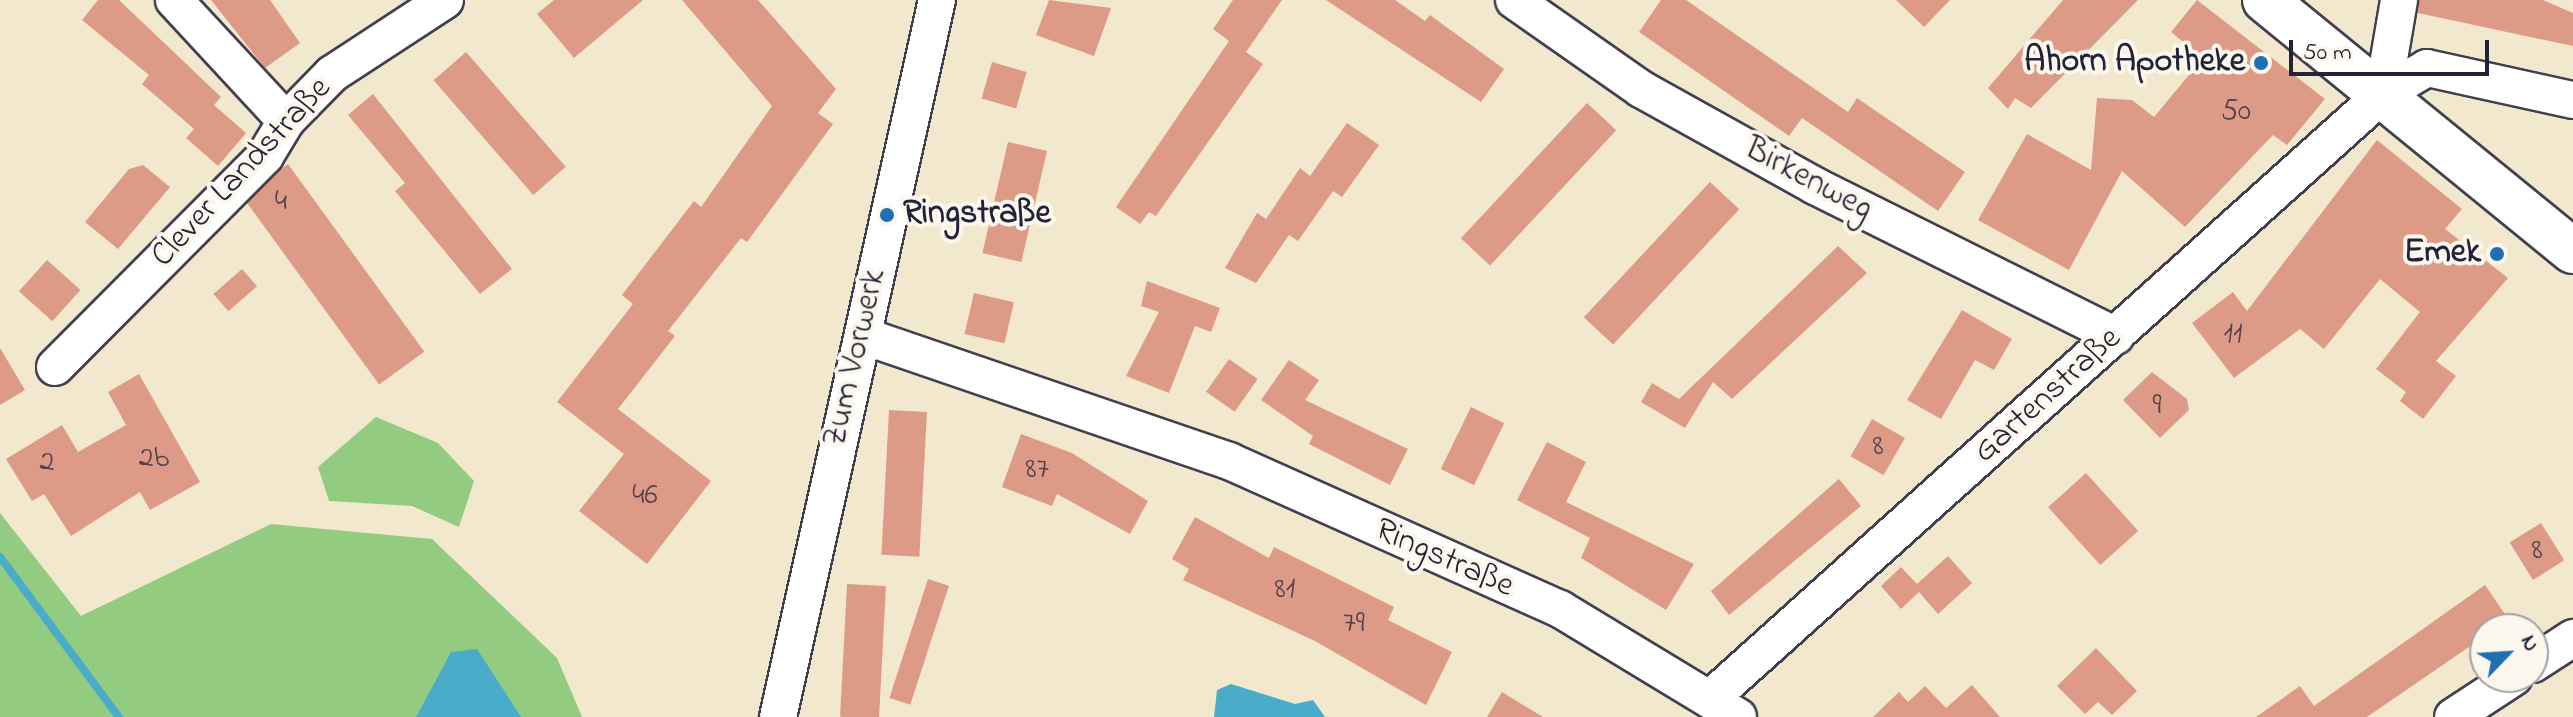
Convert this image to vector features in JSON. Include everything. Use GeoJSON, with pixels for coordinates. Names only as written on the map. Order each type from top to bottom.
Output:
{"type":"FeatureCollection","features":[{"type":"Feature","properties":{"kind":"main road"},"geometry":{"type":"LineString","coordinates":[[2265,0],[2573,251]]}},
{"type":"Feature","properties":{"kind":"street"},"geometry":{"type":"LineString","coordinates":[[174,0],[286,121]]}},
{"type":"Feature","properties":{"kind":"street","name":"Clever Landstraße"},"geometry":{"type":"LineString","coordinates":[[55,367],[265,156],[286,121],[332,74],[445,0]]}},
{"type":"Feature","properties":{"kind":"street","name":"Zum Vorwerk"},"geometry":{"type":"LineString","coordinates":[[778,717],[937,0]]}},
{"type":"Feature","properties":{"kind":"street","name":"Birkenweg"},"geometry":{"type":"LineString","coordinates":[[1514,0],[1680,111],[2116,336]]}},
{"type":"Feature","properties":{"kind":"street"},"geometry":{"type":"LineString","coordinates":[[2383,94],[2399,0]]}},
{"type":"Feature","properties":{"kind":"street","name":"Gartenstraße"},"geometry":{"type":"LineString","coordinates":[[1725,707],[2116,336],[2383,94],[2427,68],[2573,100]]}},
{"type":"Feature","properties":{"kind":"street","name":"Ringstraße"},"geometry":{"type":"LineString","coordinates":[[864,336],[1229,461],[1560,609],[1725,707]]}},
{"type":"Feature","properties":{"kind":"street"},"geometry":{"type":"LineString","coordinates":[[2549,654],[2573,638]]}},
{"type":"Feature","properties":{"kind":"street"},"geometry":{"type":"LineString","coordinates":[[2453,717],[2490,693]]}},
{"type":"Feature","properties":{"kind":"green space"},"geometry":{"type":"Polygon","coordinates":[[[376,417],[438,443],[474,481],[459,527],[412,506],[329,501],[318,467],[376,417]]]}},
{"type":"Feature","properties":{"kind":"green space"},"geometry":{"type":"Polygon","coordinates":[[[0,513],[81,616],[271,524],[432,539],[557,658],[582,717],[0,717],[0,513]]]}},
{"type":"Feature","properties":{"kind":"water"},"geometry":{"type":"Polygon","coordinates":[[[477,649],[521,717],[416,717],[451,652],[477,649]]]}},
{"type":"Feature","properties":{"kind":"water"},"geometry":{"type":"Polygon","coordinates":[[[1231,684],[1295,704],[1313,700],[1325,717],[1214,717],[1217,690],[1231,684]]]}},
{"type":"Feature","properties":{"kind":"building"},"geometry":{"type":"Polygon","coordinates":[[[98,0],[119,0],[221,97],[214,105],[246,133],[218,166],[186,138],[194,129],[142,84],[149,75],[82,20],[98,0]]]}},
{"type":"Feature","properties":{"kind":"building"},"geometry":{"type":"Polygon","coordinates":[[[211,0],[270,0],[300,43],[265,68],[211,0]]]}},
{"type":"Feature","properties":{"kind":"building"},"geometry":{"type":"Polygon","coordinates":[[[554,0],[643,0],[574,58],[537,14],[554,0]]]}},
{"type":"Feature","properties":{"kind":"building"},"geometry":{"type":"Polygon","coordinates":[[[682,0],[758,0],[836,89],[818,113],[833,124],[747,242],[741,238],[668,331],[675,336],[618,409],[711,481],[647,564],[579,511],[624,454],[557,402],[633,304],[622,295],[694,201],[701,207],[772,106],[682,0]]]}},
{"type":"Feature","properties":{"kind":"building"},"geometry":{"type":"Polygon","coordinates":[[[1049,0],[1111,8],[1094,56],[1036,35],[1049,0]]]}},
{"type":"Feature","properties":{"kind":"building"},"geometry":{"type":"Polygon","coordinates":[[[1233,0],[1282,0],[1246,52],[1263,64],[1156,216],[1149,212],[1140,224],[1116,207],[1229,41],[1213,29],[1233,0]]]}},
{"type":"Feature","properties":{"kind":"building"},"geometry":{"type":"Polygon","coordinates":[[[1326,0],[1395,0],[1425,21],[1430,15],[1504,69],[1481,102],[1326,0]]]}},
{"type":"Feature","properties":{"kind":"building"},"geometry":{"type":"Polygon","coordinates":[[[1661,0],[1686,0],[1848,112],[1857,98],[1965,172],[1938,211],[1802,118],[1789,136],[1639,32],[1661,0]]]}},
{"type":"Feature","properties":{"kind":"building"},"geometry":{"type":"Polygon","coordinates":[[[1896,0],[1950,0],[1924,27],[1896,0]]]}},
{"type":"Feature","properties":{"kind":"building"},"geometry":{"type":"Polygon","coordinates":[[[2063,0],[2138,0],[2031,108],[2015,98],[2008,109],[1988,88],[2063,0]]]}},
{"type":"Feature","properties":{"kind":"building"},"geometry":{"type":"Polygon","coordinates":[[[2197,0],[2325,99],[2287,145],[2273,135],[2185,227],[2122,171],[2069,270],[1978,220],[2027,134],[2091,170],[2097,98],[2132,100],[2154,117],[2203,58],[2171,32],[2197,0]]]}},
{"type":"Feature","properties":{"kind":"building"},"geometry":{"type":"Polygon","coordinates":[[[2419,0],[2543,0],[2573,13],[2573,46],[2418,13],[2419,0]]]}},
{"type":"Feature","properties":{"kind":"building"},"geometry":{"type":"Polygon","coordinates":[[[466,52],[566,167],[533,195],[434,80],[466,52]]]}},
{"type":"Feature","properties":{"kind":"building"},"geometry":{"type":"Polygon","coordinates":[[[992,62],[1027,72],[1016,108],[982,99],[992,62]]]}},
{"type":"Feature","properties":{"kind":"building"},"geometry":{"type":"Polygon","coordinates":[[[373,94],[512,269],[480,294],[395,191],[405,183],[348,115],[373,94]]]}},
{"type":"Feature","properties":{"kind":"building"},"geometry":{"type":"Polygon","coordinates":[[[1587,103],[1616,130],[1490,266],[1461,238],[1587,103]]]}},
{"type":"Feature","properties":{"kind":"building"},"geometry":{"type":"Polygon","coordinates":[[[1347,123],[1379,145],[1342,197],[1333,191],[1298,241],[1289,235],[1256,283],[1225,268],[1257,213],[1266,219],[1300,168],[1310,176],[1347,123]]]}},
{"type":"Feature","properties":{"kind":"building"},"geometry":{"type":"Polygon","coordinates":[[[2377,140],[2462,209],[2445,229],[2508,278],[2436,361],[2456,376],[2423,419],[2400,401],[2406,392],[2376,369],[2420,312],[2380,279],[2324,349],[2300,329],[2234,378],[2192,323],[2233,292],[2247,311],[2377,140]]]}},
{"type":"Feature","properties":{"kind":"building"},"geometry":{"type":"Polygon","coordinates":[[[1008,142],[1047,151],[1021,262],[982,253],[1008,142]]]}},
{"type":"Feature","properties":{"kind":"building"},"geometry":{"type":"Polygon","coordinates":[[[288,164],[424,352],[379,385],[243,197],[288,164]]]}},
{"type":"Feature","properties":{"kind":"building"},"geometry":{"type":"Polygon","coordinates":[[[143,165],[170,187],[118,249],[85,222],[129,169],[143,165]]]}},
{"type":"Feature","properties":{"kind":"building"},"geometry":{"type":"Polygon","coordinates":[[[1710,182],[1739,209],[1613,345],[1584,317],[1710,182]]]}},
{"type":"Feature","properties":{"kind":"building"},"geometry":{"type":"Polygon","coordinates":[[[1838,246],[1867,273],[1732,399],[1713,382],[1685,428],[1641,402],[1652,383],[1679,399],[1838,246]]]}},
{"type":"Feature","properties":{"kind":"building"},"geometry":{"type":"Polygon","coordinates":[[[47,260],[80,290],[52,321],[19,291],[47,260]]]}},
{"type":"Feature","properties":{"kind":"building"},"geometry":{"type":"Polygon","coordinates":[[[242,269],[257,286],[228,311],[213,294],[242,269]]]}},
{"type":"Feature","properties":{"kind":"building"},"geometry":{"type":"Polygon","coordinates":[[[1147,281],[1220,308],[1211,332],[1195,326],[1169,393],[1126,376],[1159,312],[1141,306],[1147,281]]]}},
{"type":"Feature","properties":{"kind":"building"},"geometry":{"type":"Polygon","coordinates":[[[974,293],[1014,302],[1005,343],[965,334],[974,293]]]}},
{"type":"Feature","properties":{"kind":"building"},"geometry":{"type":"Polygon","coordinates":[[[1962,310],[2012,339],[1994,370],[1975,360],[1941,419],[1907,400],[1962,310]]]}},
{"type":"Feature","properties":{"kind":"building"},"geometry":{"type":"Polygon","coordinates":[[[0,348],[25,390],[0,405],[0,348]]]}},
{"type":"Feature","properties":{"kind":"building"},"geometry":{"type":"Polygon","coordinates":[[[1229,359],[1258,379],[1235,412],[1206,392],[1229,359]]]}},
{"type":"Feature","properties":{"kind":"building"},"geometry":{"type":"Polygon","coordinates":[[[1289,360],[1319,380],[1305,400],[1408,449],[1390,485],[1309,444],[1313,436],[1261,400],[1289,360]]]}},
{"type":"Feature","properties":{"kind":"building"},"geometry":{"type":"Polygon","coordinates":[[[2152,372],[2187,399],[2189,410],[2160,438],[2123,400],[2152,372]]]}},
{"type":"Feature","properties":{"kind":"building"},"geometry":{"type":"Polygon","coordinates":[[[139,374],[200,482],[150,510],[140,492],[71,536],[44,494],[32,501],[6,459],[62,425],[78,452],[126,425],[108,392],[139,374]]]}},
{"type":"Feature","properties":{"kind":"building"},"geometry":{"type":"Polygon","coordinates":[[[1471,407],[1504,423],[1474,485],[1441,469],[1471,407]]]}},
{"type":"Feature","properties":{"kind":"building"},"geometry":{"type":"Polygon","coordinates":[[[889,410],[927,412],[919,557],[881,555],[889,410]]]}},
{"type":"Feature","properties":{"kind":"building"},"geometry":{"type":"Polygon","coordinates":[[[1872,419],[1905,438],[1883,475],[1850,456],[1872,419]]]}},
{"type":"Feature","properties":{"kind":"building"},"geometry":{"type":"Polygon","coordinates":[[[1021,434],[1072,453],[1148,501],[1130,534],[1057,494],[1052,506],[1002,487],[1021,434]]]}},
{"type":"Feature","properties":{"kind":"building"},"geometry":{"type":"Polygon","coordinates":[[[1547,442],[1586,462],[1566,502],[1694,564],[1666,610],[1581,558],[1590,538],[1517,500],[1547,442]]]}},
{"type":"Feature","properties":{"kind":"building"},"geometry":{"type":"Polygon","coordinates":[[[2086,473],[2138,531],[2100,565],[2048,507],[2086,473]]]}},
{"type":"Feature","properties":{"kind":"building"},"geometry":{"type":"Polygon","coordinates":[[[1839,479],[1861,506],[1729,615],[1711,591],[1839,479]]]}},
{"type":"Feature","properties":{"kind":"building"},"geometry":{"type":"Polygon","coordinates":[[[1195,517],[1269,558],[1274,547],[1394,607],[1388,620],[1452,652],[1426,705],[1315,641],[1183,580],[1189,569],[1172,559],[1195,517]]]}},
{"type":"Feature","properties":{"kind":"building"},"geometry":{"type":"Polygon","coordinates":[[[2541,523],[2564,560],[2533,580],[2510,543],[2541,523]]]}},
{"type":"Feature","properties":{"kind":"building"},"geometry":{"type":"Polygon","coordinates":[[[1948,556],[1972,583],[1938,614],[1919,592],[1901,609],[1881,586],[1901,567],[1917,584],[1948,556]]]}},
{"type":"Feature","properties":{"kind":"building"},"geometry":{"type":"Polygon","coordinates":[[[928,579],[949,586],[910,705],[889,698],[928,579]]]}},
{"type":"Feature","properties":{"kind":"building"},"geometry":{"type":"Polygon","coordinates":[[[847,584],[886,586],[879,717],[840,717],[847,584]]]}},
{"type":"Feature","properties":{"kind":"building"},"geometry":{"type":"Polygon","coordinates":[[[2485,585],[2504,613],[2469,613],[2469,647],[2367,717],[2256,717],[2300,686],[2314,706],[2485,585]]]}},
{"type":"Feature","properties":{"kind":"building"},"geometry":{"type":"Polygon","coordinates":[[[2096,648],[2137,691],[2112,715],[2098,702],[2085,714],[2057,686],[2096,648]]]}},
{"type":"Feature","properties":{"kind":"building"},"geometry":{"type":"Polygon","coordinates":[[[1972,685],[2000,717],[1873,717],[1899,692],[1908,702],[1925,686],[1946,708],[1972,685]]]}},
{"type":"Feature","properties":{"kind":"building"},"geometry":{"type":"Polygon","coordinates":[[[1502,692],[1543,717],[1487,717],[1502,692]]]}},
{"type":"Feature","properties":{"kind":"waterway"},"geometry":{"type":"LineString","coordinates":[[0,557],[119,717]]}},
{"type":"Feature","properties":{"kind":"place","name":"Ahorn Apotheke"},"geometry":{"type":"Point","coordinates":[2261,63]}},
{"type":"Feature","properties":{"kind":"place","name":"Ringstraße"},"geometry":{"type":"Point","coordinates":[887,215]}},
{"type":"Feature","properties":{"kind":"place","name":"Emek"},"geometry":{"type":"Point","coordinates":[2497,254]}}]}
